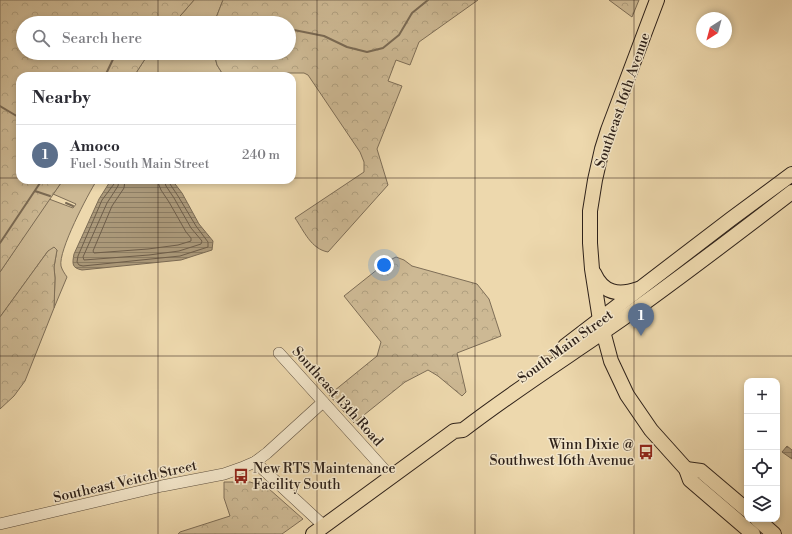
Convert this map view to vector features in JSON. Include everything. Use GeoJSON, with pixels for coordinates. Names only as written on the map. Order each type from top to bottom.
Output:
{"type":"FeatureCollection","features":[{"type":"Feature","properties":{"kind":"main road","name":"Southeast 16th Avenue"},"geometry":{"type":"LineString","coordinates":[[657,0],[602,148],[595,180],[590,211],[590,243],[592,269],[602,326],[611,361],[627,395],[651,430],[686,469],[690,480],[755,529],[774,534]]}},
{"type":"Feature","properties":{"kind":"main road","name":"South Main Street"},"geometry":{"type":"LineString","coordinates":[[602,326],[643,287],[792,174]]}},
{"type":"Feature","properties":{"kind":"main road","name":"South Main Street"},"geometry":{"type":"LineString","coordinates":[[318,530],[454,431],[458,423],[562,349],[643,303],[739,233],[792,192]]}},
{"type":"Feature","properties":{"kind":"main road"},"geometry":{"type":"LineString","coordinates":[[731,219],[739,233]]}},
{"type":"Feature","properties":{"kind":"main road"},"geometry":{"type":"LineString","coordinates":[[592,269],[599,283],[609,291],[623,293],[643,287]]}},
{"type":"Feature","properties":{"kind":"main road"},"geometry":{"type":"LineString","coordinates":[[686,469],[701,471],[744,507]]}},
{"type":"Feature","properties":{"kind":"street","name":"Southeast 13th Road"},"geometry":{"type":"LineString","coordinates":[[279,353],[391,478]]}},
{"type":"Feature","properties":{"kind":"street","name":"Southeast Veitch Street"},"geometry":{"type":"LineString","coordinates":[[0,524],[162,486],[224,474],[255,462],[323,402]]}},
{"type":"Feature","properties":{"kind":"street"},"geometry":{"type":"LineString","coordinates":[[255,462],[318,530]]}},
{"type":"Feature","properties":{"kind":"green space"},"geometry":{"type":"Polygon","coordinates":[[[0,0],[194,0],[180,16],[16,16],[16,60],[144,60],[137,72],[16,72],[16,184],[60,184],[0,272],[0,0]]]}},
{"type":"Feature","properties":{"kind":"green space"},"geometry":{"type":"Polygon","coordinates":[[[194,0],[223,0],[217,16],[180,16],[194,0]]]}},
{"type":"Feature","properties":{"kind":"green space"},"geometry":{"type":"Polygon","coordinates":[[[223,0],[478,0],[419,42],[410,65],[396,60],[388,81],[402,86],[377,149],[388,185],[328,252],[312,243],[295,218],[364,172],[364,162],[360,152],[308,75],[296,72],[221,72],[216,60],[296,60],[296,16],[217,16],[223,0]]]}},
{"type":"Feature","properties":{"kind":"green space"},"geometry":{"type":"Polygon","coordinates":[[[609,0],[639,0],[632,17],[609,0]]]}},
{"type":"Feature","properties":{"kind":"green space"},"geometry":{"type":"Polygon","coordinates":[[[144,60],[216,60],[221,72],[137,72],[144,60]]]}},
{"type":"Feature","properties":{"kind":"green space"},"geometry":{"type":"Polygon","coordinates":[[[60,184],[95,184],[81,209],[64,248],[61,266],[67,277],[54,308],[54,267],[57,250],[48,251],[0,317],[0,272],[49,199],[73,208],[76,204],[53,194],[60,184]]]}},
{"type":"Feature","properties":{"kind":"green space"},"geometry":{"type":"Polygon","coordinates":[[[54,247],[57,250],[54,267],[54,308],[25,381],[14,396],[0,409],[0,317],[48,251],[54,247]]]}},
{"type":"Feature","properties":{"kind":"green space"},"geometry":{"type":"Polygon","coordinates":[[[396,257],[404,260],[412,266],[477,284],[489,299],[501,336],[457,353],[466,392],[462,396],[438,376],[428,370],[405,382],[354,423],[329,395],[377,356],[381,342],[344,296],[388,261],[396,257]]]}},
{"type":"Feature","properties":{"kind":"green space"},"geometry":{"type":"Polygon","coordinates":[[[224,482],[250,482],[268,488],[303,519],[282,534],[178,534],[180,532],[230,516],[224,498],[224,482]]]}},
{"type":"Feature","properties":{"kind":"water"},"geometry":{"type":"Polygon","coordinates":[[[108,184],[175,184],[182,193],[199,224],[213,241],[212,250],[181,260],[82,270],[76,268],[73,263],[74,254],[99,199],[108,184]]]}},
{"type":"Feature","properties":{"kind":"water"},"geometry":{"type":"Polygon","coordinates":[[[787,446],[792,450],[792,459],[782,452],[787,446]]]}},
{"type":"Feature","properties":{"kind":"waterway"},"geometry":{"type":"LineString","coordinates":[[296,30],[324,36],[347,47],[367,52],[383,48],[399,35],[412,13],[428,0]]}},
{"type":"Feature","properties":{"kind":"waterway"},"geometry":{"type":"LineString","coordinates":[[107,72],[113,60]]}},
{"type":"Feature","properties":{"kind":"waterway"},"geometry":{"type":"LineString","coordinates":[[0,106],[16,116]]}},
{"type":"Feature","properties":{"kind":"waterway"},"geometry":{"type":"LineString","coordinates":[[0,243],[39,184]]}},
{"type":"Feature","properties":{"kind":"waterway"},"geometry":{"type":"LineString","coordinates":[[35,191],[50,196]]}},
{"type":"Feature","properties":{"kind":"waterway"},"geometry":{"type":"LineString","coordinates":[[66,203],[73,206]]}},
{"type":"Feature","properties":{"kind":"place","name":"Amoco"},"geometry":{"type":"Point","coordinates":[641,336]}},
{"type":"Feature","properties":{"kind":"place","name":"Winn Dixie @ Southwest 16th Avenue"},"geometry":{"type":"Point","coordinates":[646,452]}},
{"type":"Feature","properties":{"kind":"place","name":"New RTS Maintenance Facility South"},"geometry":{"type":"Point","coordinates":[241,476]}}]}
